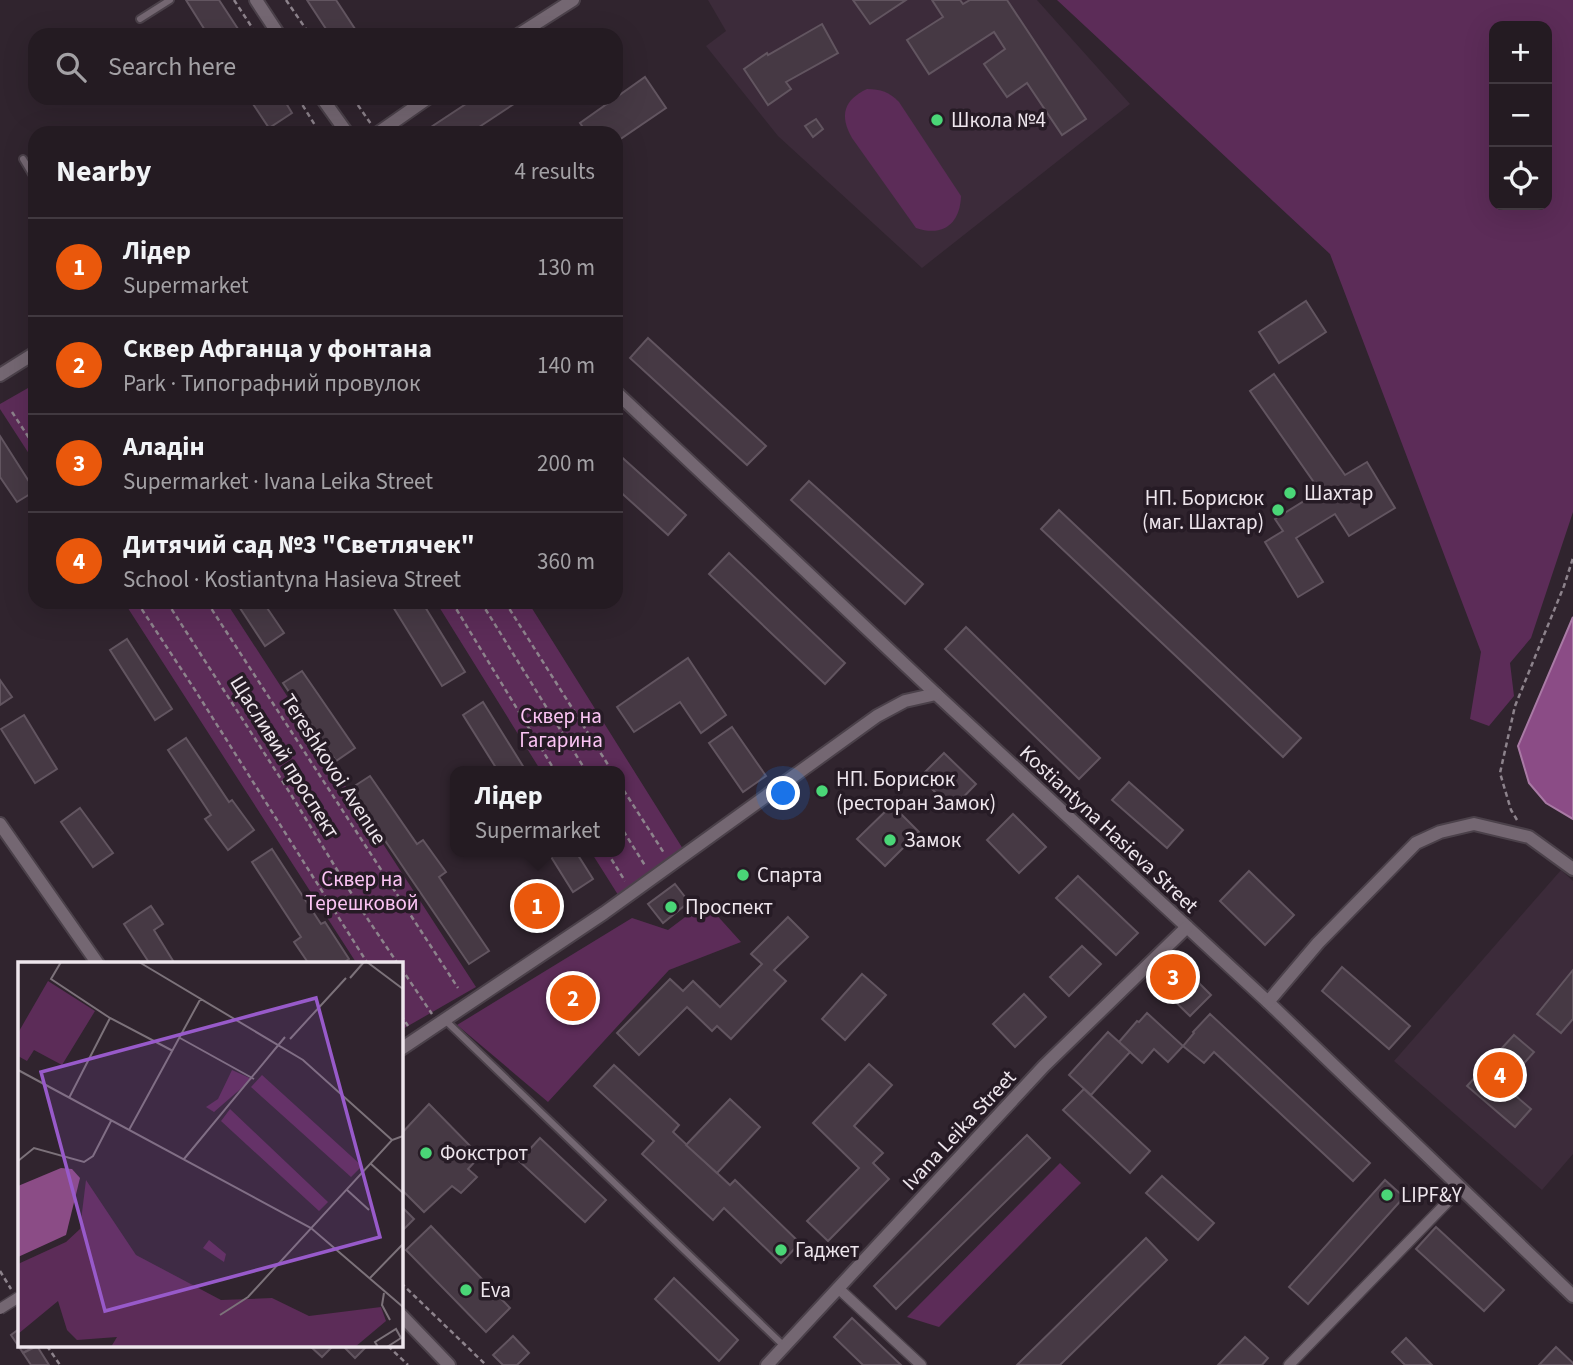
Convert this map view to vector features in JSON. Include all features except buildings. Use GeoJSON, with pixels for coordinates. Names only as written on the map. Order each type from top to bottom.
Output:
{"type":"FeatureCollection","features":[{"type":"Feature","properties":{"kind":"street"},"geometry":{"type":"LineString","coordinates":[[256,0],[274,28]]}},
{"type":"Feature","properties":{"kind":"street"},"geometry":{"type":"LineString","coordinates":[[530,28],[572,0]]}},
{"type":"Feature","properties":{"kind":"street"},"geometry":{"type":"LineString","coordinates":[[327,105],[342,126]]}},
{"type":"Feature","properties":{"kind":"street"},"geometry":{"type":"LineString","coordinates":[[379,126],[416,105]]}},
{"type":"Feature","properties":{"kind":"street"},"geometry":{"type":"LineString","coordinates":[[0,375],[28,357]]}},
{"type":"Feature","properties":{"kind":"street","name":"Kostiantyna Hasieva Street"},"geometry":{"type":"LineString","coordinates":[[623,399],[1268,1002],[1573,1296]]}},
{"type":"Feature","properties":{"kind":"street"},"geometry":{"type":"LineString","coordinates":[[402,1048],[604,913],[877,716],[905,701],[936,694]]}},
{"type":"Feature","properties":{"kind":"street"},"geometry":{"type":"LineString","coordinates":[[0,824],[97,962]]}},
{"type":"Feature","properties":{"kind":"street"},"geometry":{"type":"LineString","coordinates":[[1268,1002],[1318,943],[1416,843],[1440,831],[1474,824],[1530,837],[1573,869]]}},
{"type":"Feature","properties":{"kind":"street","name":"Ivana Leika Street"},"geometry":{"type":"LineString","coordinates":[[766,1365],[1044,1066],[1187,928]]}},
{"type":"Feature","properties":{"kind":"street"},"geometry":{"type":"LineString","coordinates":[[1289,1365],[1461,1188]]}},
{"type":"Feature","properties":{"kind":"street"},"geometry":{"type":"LineString","coordinates":[[838,1288],[921,1365]]}},
{"type":"Feature","properties":{"kind":"street"},"geometry":{"type":"LineString","coordinates":[[0,1309],[16,1294]]}},
{"type":"Feature","properties":{"kind":"street"},"geometry":{"type":"LineString","coordinates":[[402,1316],[449,1365]]}},
{"type":"Feature","properties":{"kind":"lane"},"geometry":{"type":"LineString","coordinates":[[140,19],[170,0]]}},
{"type":"Feature","properties":{"kind":"lane"},"geometry":{"type":"LineString","coordinates":[[23,159],[28,167]]}},
{"type":"Feature","properties":{"kind":"lane"},"geometry":{"type":"LineString","coordinates":[[445,1020],[784,1346]]}},
{"type":"Feature","properties":{"kind":"path"},"geometry":{"type":"LineString","coordinates":[[234,0],[252,28]]}},
{"type":"Feature","properties":{"kind":"path"},"geometry":{"type":"LineString","coordinates":[[286,0],[305,28]]}},
{"type":"Feature","properties":{"kind":"path"},"geometry":{"type":"LineString","coordinates":[[302,105],[316,126]]}},
{"type":"Feature","properties":{"kind":"path"},"geometry":{"type":"LineString","coordinates":[[358,105],[372,126]]}},
{"type":"Feature","properties":{"kind":"path"},"geometry":{"type":"LineString","coordinates":[[12,412],[28,436]]}},
{"type":"Feature","properties":{"kind":"path"},"geometry":{"type":"LineString","coordinates":[[1530,837],[1511,810],[1500,773],[1515,706],[1573,558]]}},
{"type":"Feature","properties":{"kind":"path"},"geometry":{"type":"LineString","coordinates":[[141,609],[367,962]]}},
{"type":"Feature","properties":{"kind":"path","name":"Щасливий проспект"},"geometry":{"type":"LineString","coordinates":[[172,609],[397,962]]}},
{"type":"Feature","properties":{"kind":"path","name":"Tereshkovoi Avenue"},"geometry":{"type":"LineString","coordinates":[[212,609],[458,988]]}},
{"type":"Feature","properties":{"kind":"path"},"geometry":{"type":"LineString","coordinates":[[456,609],[552,766]]}},
{"type":"Feature","properties":{"kind":"path"},"geometry":{"type":"LineString","coordinates":[[485,609],[583,766]]}},
{"type":"Feature","properties":{"kind":"path"},"geometry":{"type":"LineString","coordinates":[[509,609],[608,766]]}},
{"type":"Feature","properties":{"kind":"path"},"geometry":{"type":"LineString","coordinates":[[625,792],[666,856]]}},
{"type":"Feature","properties":{"kind":"path"},"geometry":{"type":"LineString","coordinates":[[625,834],[648,870]]}},
{"type":"Feature","properties":{"kind":"path"},"geometry":{"type":"LineString","coordinates":[[610,857],[627,883]]}},
{"type":"Feature","properties":{"kind":"path","name":"Щасливий проспект"},"geometry":{"type":"LineString","coordinates":[[402,969],[432,1014]]}},
{"type":"Feature","properties":{"kind":"path"},"geometry":{"type":"LineString","coordinates":[[402,1017],[408,1026]]}},
{"type":"Feature","properties":{"kind":"path"},"geometry":{"type":"LineString","coordinates":[[0,1271],[16,1294]]}},
{"type":"Feature","properties":{"kind":"path"},"geometry":{"type":"LineString","coordinates":[[402,1284],[486,1365]]}},
{"type":"Feature","properties":{"kind":"path"},"geometry":{"type":"LineString","coordinates":[[48,1348],[60,1365]]}},
{"type":"Feature","properties":{"kind":"path"},"geometry":{"type":"LineString","coordinates":[[390,1348],[408,1365]]}},
{"type":"Feature","properties":{"kind":"shaded area","name":"Школа №4"},"geometry":{"type":"Polygon","coordinates":[[[708,0],[1037,0],[1130,104],[922,268],[778,136],[706,46],[726,31],[708,0]]]}},
{"type":"Feature","properties":{"kind":"shaded area"},"geometry":{"type":"Polygon","coordinates":[[[1573,617],[1573,819],[1546,803],[1529,783],[1518,746],[1573,617]]]}},
{"type":"Feature","properties":{"kind":"shaded area"},"geometry":{"type":"Polygon","coordinates":[[[1561,870],[1573,881],[1573,1154],[1542,1190],[1394,1061],[1561,870]]]}},
{"type":"Feature","properties":{"kind":"green space"},"geometry":{"type":"Polygon","coordinates":[[[1057,0],[1573,0],[1573,512],[1531,638],[1510,663],[1514,696],[1489,726],[1470,719],[1481,652],[1330,254],[1057,0]]]}},
{"type":"Feature","properties":{"kind":"green space"},"geometry":{"type":"Polygon","coordinates":[[[867,89],[884,92],[899,102],[961,196],[957,214],[948,226],[934,231],[916,228],[852,138],[846,122],[846,109],[853,98],[867,89]]]}},
{"type":"Feature","properties":{"kind":"green space"},"geometry":{"type":"Polygon","coordinates":[[[28,388],[28,452],[0,409],[0,404],[28,388]]]}},
{"type":"Feature","properties":{"kind":"green space","name":"Сквер на Терешковой"},"geometry":{"type":"Polygon","coordinates":[[[129,609],[231,609],[476,987],[402,1029],[402,962],[356,962],[129,609]]]}},
{"type":"Feature","properties":{"kind":"green space","name":"Сквер на Гагарина"},"geometry":{"type":"Polygon","coordinates":[[[440,609],[532,609],[683,849],[620,898],[594,857],[625,857],[625,766],[538,766],[440,609]]]}},
{"type":"Feature","properties":{"kind":"green space"},"geometry":{"type":"Polygon","coordinates":[[[705,902],[741,942],[669,970],[548,1102],[457,1025],[632,918],[668,930],[705,902]]]}},
{"type":"Feature","properties":{"kind":"green space"},"geometry":{"type":"Polygon","coordinates":[[[1060,1163],[1081,1183],[939,1327],[907,1317],[1060,1163]]]}},
{"type":"Feature","properties":{"kind":"place","name":"Школа №4"},"geometry":{"type":"Point","coordinates":[937,120]}},
{"type":"Feature","properties":{"kind":"place","name":"Шахтар"},"geometry":{"type":"Point","coordinates":[1290,493]}},
{"type":"Feature","properties":{"kind":"place","name":"НП. Борисюк (маг. Шахтар)"},"geometry":{"type":"Point","coordinates":[1278,510]}},
{"type":"Feature","properties":{"kind":"place","name":"НП. Борисюк (ресторан Замок)"},"geometry":{"type":"Point","coordinates":[822,791]}},
{"type":"Feature","properties":{"kind":"place","name":"Замок"},"geometry":{"type":"Point","coordinates":[890,840]}},
{"type":"Feature","properties":{"kind":"place","name":"Спарта"},"geometry":{"type":"Point","coordinates":[743,875]}},
{"type":"Feature","properties":{"kind":"place","name":"Лідер"},"geometry":{"type":"Point","coordinates":[537,906]}},
{"type":"Feature","properties":{"kind":"place","name":"Проспект"},"geometry":{"type":"Point","coordinates":[671,907]}},
{"type":"Feature","properties":{"kind":"place","name":"Аладін"},"geometry":{"type":"Point","coordinates":[1173,977]}},
{"type":"Feature","properties":{"kind":"place","name":"Сквер Афганца у фонтана"},"geometry":{"type":"Point","coordinates":[573,998]}},
{"type":"Feature","properties":{"kind":"place","name":"Дитячий сад №3 \"Светлячек\""},"geometry":{"type":"Point","coordinates":[1500,1075]}},
{"type":"Feature","properties":{"kind":"place","name":"Фокстрот"},"geometry":{"type":"Point","coordinates":[426,1153]}},
{"type":"Feature","properties":{"kind":"place","name":"LIPF&Y"},"geometry":{"type":"Point","coordinates":[1387,1195]}},
{"type":"Feature","properties":{"kind":"place","name":"Гаджет"},"geometry":{"type":"Point","coordinates":[781,1250]}},
{"type":"Feature","properties":{"kind":"place","name":"Eva"},"geometry":{"type":"Point","coordinates":[466,1290]}}]}
